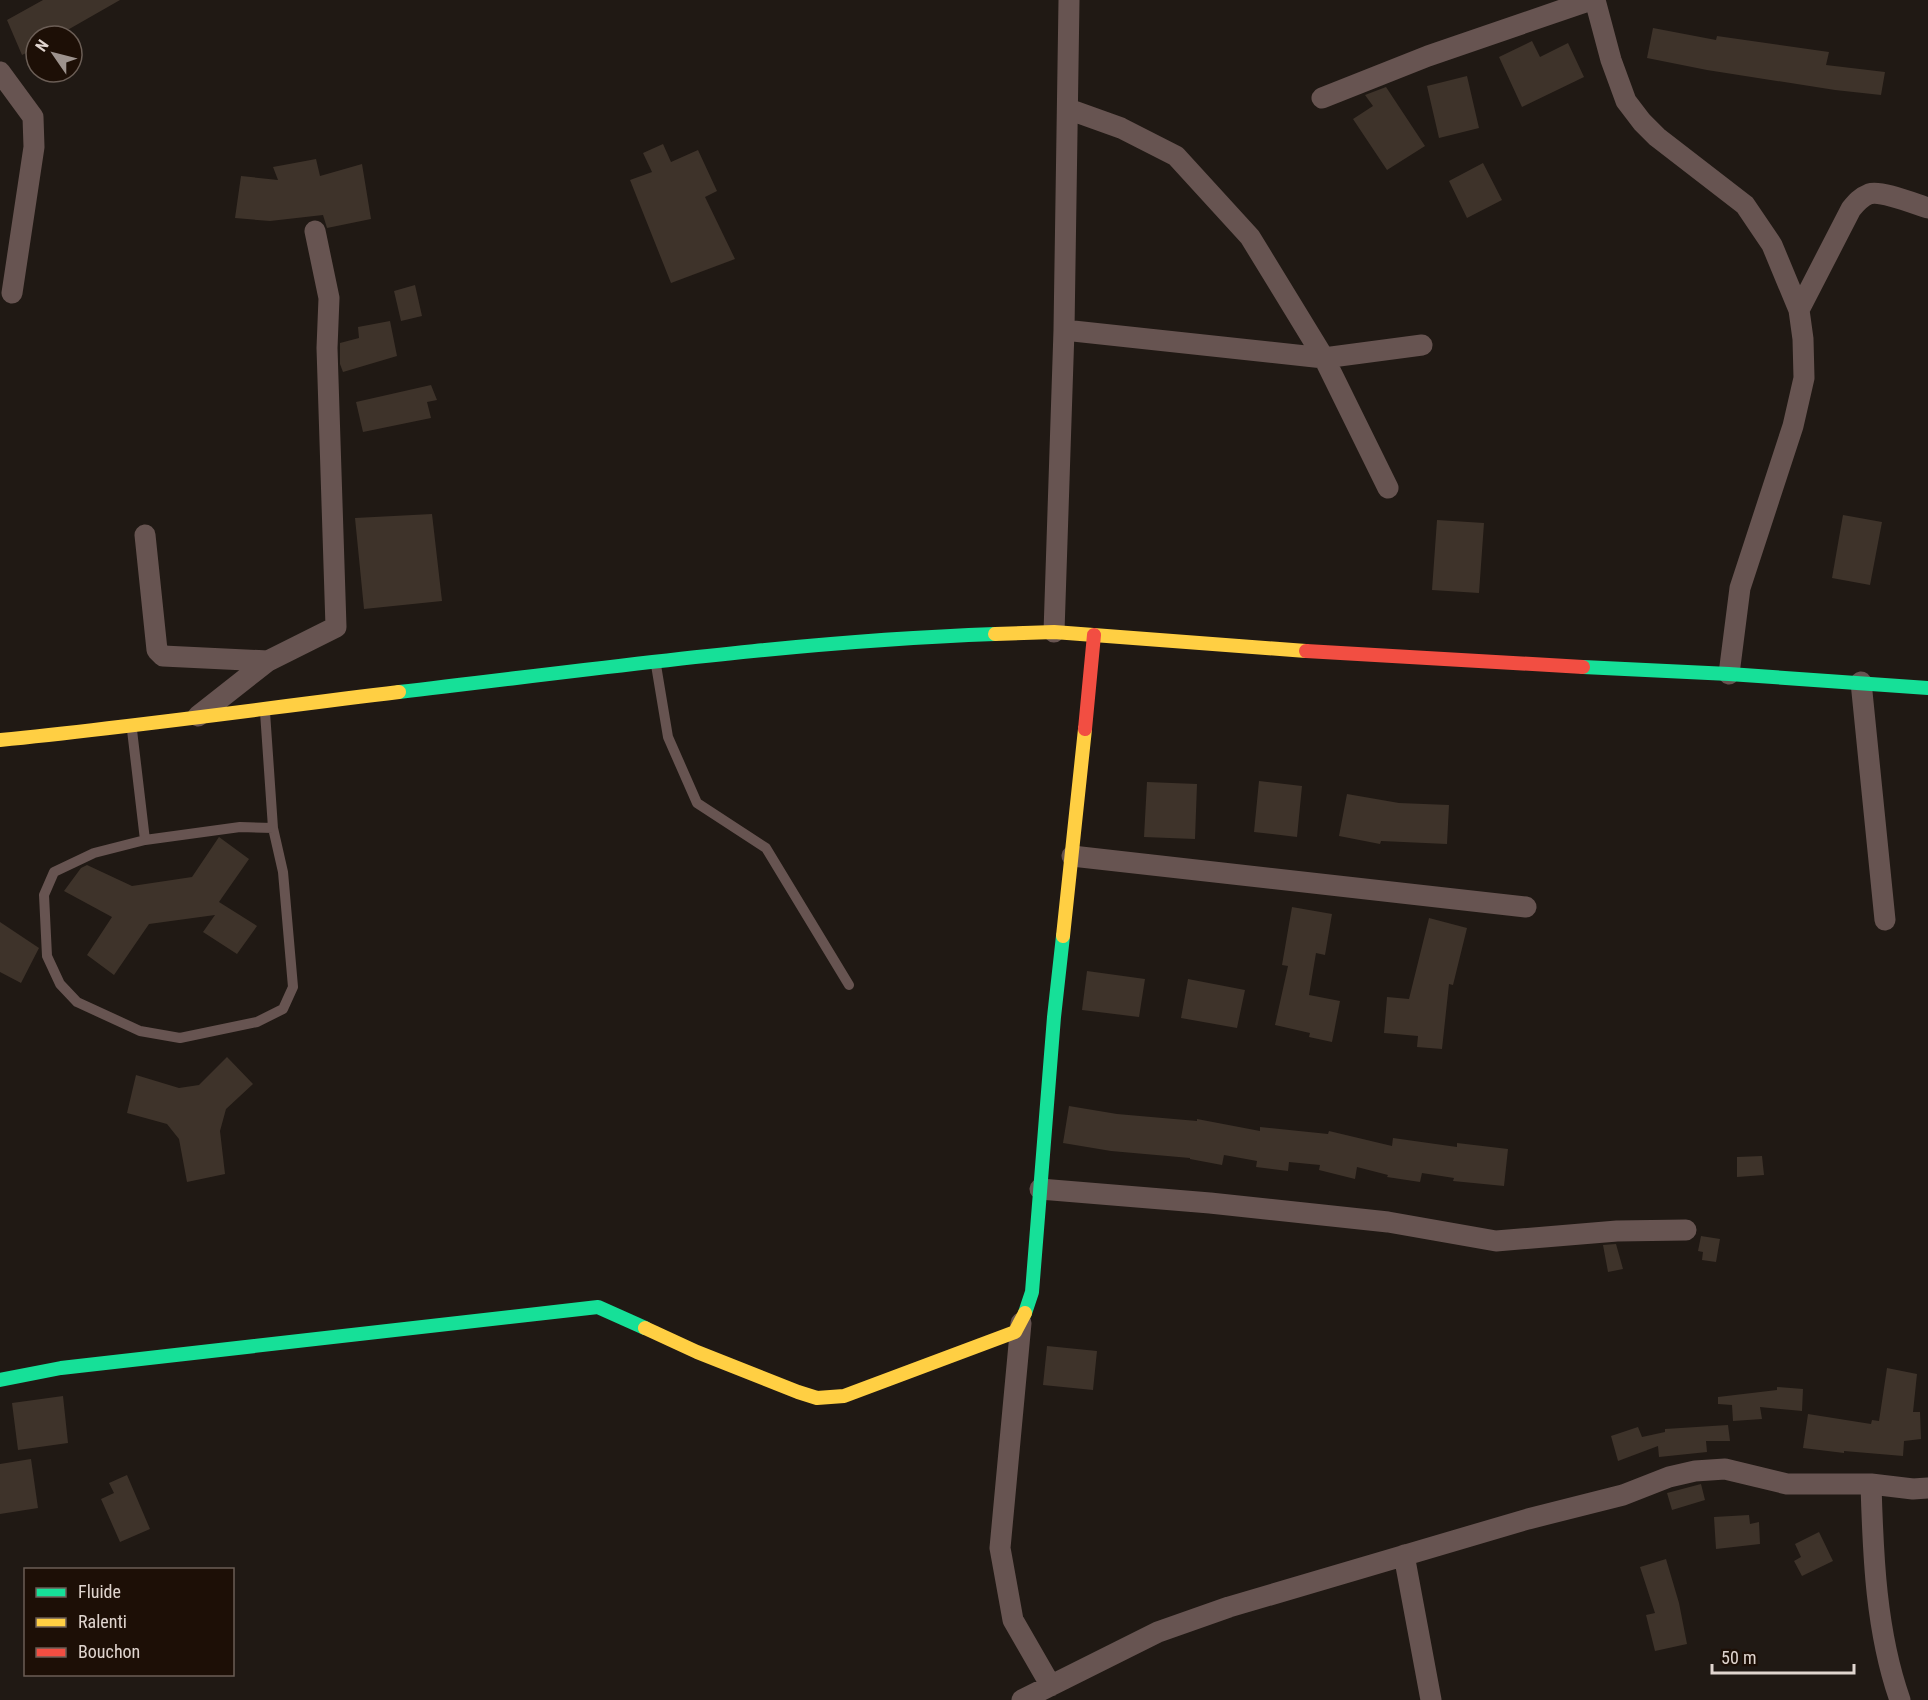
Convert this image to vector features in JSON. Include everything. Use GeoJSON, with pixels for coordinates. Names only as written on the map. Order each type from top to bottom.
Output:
{"type":"FeatureCollection","features":[{"type":"Feature","properties":{"kind":"main road"},"geometry":{"type":"LineString","coordinates":[[0,740],[131,727],[265,708],[770,649],[904,637],[1054,632],[1374,656],[1729,674],[1928,687]]}},
{"type":"Feature","properties":{"kind":"main road"},"geometry":{"type":"LineString","coordinates":[[0,1380],[61,1368],[598,1307],[697,1352],[817,1398],[844,1396],[1015,1332],[1021,1323],[1032,1292],[1054,1017],[1094,635]]}},
{"type":"Feature","properties":{"kind":"street"},"geometry":{"type":"LineString","coordinates":[[1054,632],[1064,330],[1069,0]]}},
{"type":"Feature","properties":{"kind":"street"},"geometry":{"type":"LineString","coordinates":[[1322,98],[1428,56],[1593,0],[1626,100],[1642,122],[1657,137],[1745,206],[1759,224],[1772,245],[1799,310],[1803,339],[1804,378],[1793,426],[1740,588],[1729,674]]}},
{"type":"Feature","properties":{"kind":"street"},"geometry":{"type":"LineString","coordinates":[[0,72],[33,117],[34,147],[12,293]]}},
{"type":"Feature","properties":{"kind":"street"},"geometry":{"type":"LineString","coordinates":[[1068,109],[1121,128],[1176,156],[1250,237],[1324,358],[1388,488]]}},
{"type":"Feature","properties":{"kind":"street"},"geometry":{"type":"LineString","coordinates":[[1799,310],[1851,209],[1860,198],[1871,193],[1928,208]]}},
{"type":"Feature","properties":{"kind":"street"},"geometry":{"type":"LineString","coordinates":[[195,718],[268,661],[336,627],[327,348],[329,298],[315,231]]}},
{"type":"Feature","properties":{"kind":"street"},"geometry":{"type":"LineString","coordinates":[[1064,330],[1324,358],[1422,345]]}},
{"type":"Feature","properties":{"kind":"street"},"geometry":{"type":"LineString","coordinates":[[145,535],[157,650],[163,656],[268,661]]}},
{"type":"Feature","properties":{"kind":"street"},"geometry":{"type":"LineString","coordinates":[[1861,682],[1885,920]]}},
{"type":"Feature","properties":{"kind":"street"},"geometry":{"type":"LineString","coordinates":[[1072,856],[1526,907]]}},
{"type":"Feature","properties":{"kind":"street"},"geometry":{"type":"LineString","coordinates":[[1040,1189],[1210,1203],[1388,1222],[1496,1241],[1617,1231],[1686,1230]]}},
{"type":"Feature","properties":{"kind":"street"},"geometry":{"type":"LineString","coordinates":[[1021,1323],[1000,1548],[1013,1620],[1051,1686]]}},
{"type":"Feature","properties":{"kind":"street"},"geometry":{"type":"LineString","coordinates":[[1022,1700],[1158,1632],[1230,1606],[1528,1519],[1623,1495],[1669,1477],[1695,1471],[1725,1469],[1787,1484],[1871,1484],[1912,1489],[1928,1488]]}},
{"type":"Feature","properties":{"kind":"street"},"geometry":{"type":"LineString","coordinates":[[1871,1484],[1872,1538],[1877,1587],[1886,1648],[1900,1700]]}},
{"type":"Feature","properties":{"kind":"street"},"geometry":{"type":"LineString","coordinates":[[1404,1555],[1431,1700]]}},
{"type":"Feature","properties":{"kind":"lane"},"geometry":{"type":"LineString","coordinates":[[655,662],[668,737],[697,803],[766,848],[849,985]]}},
{"type":"Feature","properties":{"kind":"lane"},"geometry":{"type":"LineString","coordinates":[[265,708],[273,828],[283,872],[293,987],[283,1009],[257,1022],[180,1038],[140,1031],[77,1002],[60,984],[47,956],[45,895],[54,872],[94,853],[145,840],[240,827],[273,828]]}},
{"type":"Feature","properties":{"kind":"lane"},"geometry":{"type":"LineString","coordinates":[[131,727],[145,840]]}},
{"type":"Feature","properties":{"kind":"building"},"geometry":{"type":"Polygon","coordinates":[[[43,0],[120,0],[78,24],[24,24],[24,54],[22,55],[7,20],[43,0]]]}},
{"type":"Feature","properties":{"kind":"building"},"geometry":{"type":"Polygon","coordinates":[[[1653,28],[1716,40],[1717,36],[1829,52],[1826,65],[1885,72],[1881,95],[1707,70],[1647,58],[1653,28]]]}},
{"type":"Feature","properties":{"kind":"building"},"geometry":{"type":"Polygon","coordinates":[[[1532,41],[1540,57],[1568,43],[1584,77],[1522,107],[1499,57],[1532,41]]]}},
{"type":"Feature","properties":{"kind":"building"},"geometry":{"type":"Polygon","coordinates":[[[1467,76],[1479,128],[1439,138],[1427,86],[1467,76]]]}},
{"type":"Feature","properties":{"kind":"building"},"geometry":{"type":"Polygon","coordinates":[[[1386,87],[1425,146],[1387,170],[1353,119],[1373,106],[1365,95],[1386,87]]]}},
{"type":"Feature","properties":{"kind":"building"},"geometry":{"type":"Polygon","coordinates":[[[663,144],[671,162],[698,150],[717,191],[705,197],[735,259],[671,283],[630,180],[652,172],[643,153],[663,144]]]}},
{"type":"Feature","properties":{"kind":"building"},"geometry":{"type":"Polygon","coordinates":[[[316,159],[320,176],[362,164],[371,219],[327,228],[323,215],[270,221],[235,218],[241,176],[278,180],[273,167],[316,159]]]}},
{"type":"Feature","properties":{"kind":"building"},"geometry":{"type":"Polygon","coordinates":[[[1483,163],[1502,200],[1467,218],[1449,181],[1483,163]]]}},
{"type":"Feature","properties":{"kind":"building"},"geometry":{"type":"Polygon","coordinates":[[[415,285],[422,316],[401,321],[394,291],[415,285]]]}},
{"type":"Feature","properties":{"kind":"building"},"geometry":{"type":"Polygon","coordinates":[[[390,321],[397,356],[343,372],[340,364],[340,343],[359,338],[358,327],[390,321]]]}},
{"type":"Feature","properties":{"kind":"building"},"geometry":{"type":"Polygon","coordinates":[[[431,385],[437,400],[427,402],[431,418],[363,432],[356,402],[431,385]]]}},
{"type":"Feature","properties":{"kind":"building"},"geometry":{"type":"Polygon","coordinates":[[[432,514],[442,601],[364,609],[355,518],[432,514]]]}},
{"type":"Feature","properties":{"kind":"building"},"geometry":{"type":"Polygon","coordinates":[[[1843,515],[1882,522],[1870,585],[1832,578],[1843,515]]]}},
{"type":"Feature","properties":{"kind":"building"},"geometry":{"type":"Polygon","coordinates":[[[1437,520],[1484,523],[1479,593],[1432,590],[1437,520]]]}},
{"type":"Feature","properties":{"kind":"building"},"geometry":{"type":"Polygon","coordinates":[[[1259,781],[1302,786],[1297,837],[1254,832],[1259,781]]]}},
{"type":"Feature","properties":{"kind":"building"},"geometry":{"type":"Polygon","coordinates":[[[1147,782],[1197,784],[1195,839],[1144,837],[1147,782]]]}},
{"type":"Feature","properties":{"kind":"building"},"geometry":{"type":"Polygon","coordinates":[[[1347,794],[1399,803],[1449,805],[1447,844],[1381,841],[1380,844],[1339,836],[1347,794]]]}},
{"type":"Feature","properties":{"kind":"building"},"geometry":{"type":"Polygon","coordinates":[[[219,837],[249,859],[219,902],[257,926],[237,954],[203,932],[215,915],[149,924],[114,975],[87,955],[112,917],[64,891],[81,868],[87,865],[132,886],[192,877],[219,837]]]}},
{"type":"Feature","properties":{"kind":"building"},"geometry":{"type":"Polygon","coordinates":[[[1292,907],[1332,914],[1325,955],[1316,953],[1309,995],[1340,1001],[1332,1042],[1309,1037],[1310,1033],[1275,1025],[1288,966],[1282,965],[1292,907]]]}},
{"type":"Feature","properties":{"kind":"building"},"geometry":{"type":"Polygon","coordinates":[[[1429,918],[1467,928],[1453,985],[1449,984],[1442,1049],[1417,1047],[1418,1036],[1384,1033],[1387,997],[1409,999],[1429,918]]]}},
{"type":"Feature","properties":{"kind":"building"},"geometry":{"type":"Polygon","coordinates":[[[0,922],[39,948],[21,983],[0,972],[0,922]]]}},
{"type":"Feature","properties":{"kind":"building"},"geometry":{"type":"Polygon","coordinates":[[[1087,971],[1145,979],[1139,1017],[1082,1010],[1087,971]]]}},
{"type":"Feature","properties":{"kind":"building"},"geometry":{"type":"Polygon","coordinates":[[[1188,979],[1245,990],[1237,1028],[1181,1018],[1188,979]]]}},
{"type":"Feature","properties":{"kind":"building"},"geometry":{"type":"Polygon","coordinates":[[[227,1057],[253,1084],[226,1109],[220,1131],[225,1174],[187,1182],[179,1139],[167,1124],[127,1113],[136,1075],[179,1088],[199,1085],[227,1057]]]}},
{"type":"Feature","properties":{"kind":"building"},"geometry":{"type":"Polygon","coordinates":[[[1069,1106],[1117,1114],[1197,1121],[1197,1119],[1260,1131],[1260,1127],[1328,1134],[1329,1131],[1392,1146],[1393,1138],[1457,1147],[1457,1143],[1508,1149],[1504,1186],[1453,1181],[1454,1178],[1422,1173],[1420,1182],[1387,1177],[1388,1175],[1357,1167],[1355,1179],[1319,1170],[1320,1165],[1289,1162],[1288,1171],[1256,1167],[1257,1161],[1224,1155],[1222,1165],[1190,1158],[1111,1151],[1063,1143],[1069,1106]]]}},
{"type":"Feature","properties":{"kind":"building"},"geometry":{"type":"Polygon","coordinates":[[[1762,1156],[1764,1175],[1737,1177],[1737,1157],[1762,1156]]]}},
{"type":"Feature","properties":{"kind":"building"},"geometry":{"type":"Polygon","coordinates":[[[1701,1236],[1720,1239],[1716,1262],[1702,1260],[1703,1252],[1698,1251],[1701,1236]]]}},
{"type":"Feature","properties":{"kind":"building"},"geometry":{"type":"Polygon","coordinates":[[[1616,1244],[1623,1269],[1608,1272],[1603,1245],[1616,1244]]]}},
{"type":"Feature","properties":{"kind":"building"},"geometry":{"type":"Polygon","coordinates":[[[1047,1346],[1097,1351],[1093,1390],[1043,1385],[1047,1346]]]}},
{"type":"Feature","properties":{"kind":"building"},"geometry":{"type":"Polygon","coordinates":[[[1887,1368],[1917,1374],[1913,1412],[1920,1412],[1921,1439],[1904,1441],[1903,1456],[1803,1448],[1808,1414],[1871,1424],[1872,1420],[1879,1421],[1887,1368]]]}},
{"type":"Feature","properties":{"kind":"building"},"geometry":{"type":"Polygon","coordinates":[[[1777,1387],[1803,1389],[1802,1411],[1760,1407],[1762,1419],[1733,1421],[1732,1405],[1718,1404],[1718,1397],[1777,1390],[1777,1387]]]}},
{"type":"Feature","properties":{"kind":"building"},"geometry":{"type":"Polygon","coordinates":[[[63,1396],[68,1443],[18,1450],[12,1403],[63,1396]]]}},
{"type":"Feature","properties":{"kind":"building"},"geometry":{"type":"Polygon","coordinates":[[[1728,1425],[1730,1441],[1706,1441],[1707,1452],[1659,1457],[1658,1446],[1618,1461],[1611,1436],[1638,1427],[1642,1437],[1665,1432],[1665,1429],[1728,1425]]]}},
{"type":"Feature","properties":{"kind":"building"},"geometry":{"type":"Polygon","coordinates":[[[31,1459],[38,1508],[0,1514],[0,1464],[31,1459]]]}},
{"type":"Feature","properties":{"kind":"building"},"geometry":{"type":"Polygon","coordinates":[[[127,1475],[150,1529],[120,1542],[101,1499],[114,1493],[109,1483],[127,1475]]]}},
{"type":"Feature","properties":{"kind":"building"},"geometry":{"type":"Polygon","coordinates":[[[1701,1484],[1705,1500],[1672,1510],[1667,1493],[1701,1484]]]}},
{"type":"Feature","properties":{"kind":"building"},"geometry":{"type":"Polygon","coordinates":[[[1749,1515],[1750,1524],[1759,1522],[1760,1544],[1716,1549],[1714,1517],[1749,1515]]]}},
{"type":"Feature","properties":{"kind":"building"},"geometry":{"type":"Polygon","coordinates":[[[1819,1532],[1833,1561],[1802,1576],[1794,1561],[1801,1557],[1795,1544],[1819,1532]]]}},
{"type":"Feature","properties":{"kind":"building"},"geometry":{"type":"Polygon","coordinates":[[[1666,1559],[1679,1603],[1687,1644],[1655,1651],[1646,1615],[1655,1613],[1640,1567],[1666,1559]]]}},
{"type":"Feature","properties":{"kind":"traffic: fast"},"geometry":{"type":"LineString","coordinates":[[399,692],[771,649],[995,634]]}},
{"type":"Feature","properties":{"kind":"traffic: fast"},"geometry":{"type":"LineString","coordinates":[[1583,667],[1729,674],[1928,688]]}},
{"type":"Feature","properties":{"kind":"traffic: fast"},"geometry":{"type":"LineString","coordinates":[[1025,1313],[1032,1292],[1054,1017],[1063,936]]}},
{"type":"Feature","properties":{"kind":"traffic: fast"},"geometry":{"type":"LineString","coordinates":[[0,1380],[61,1368],[598,1307],[645,1328]]}},
{"type":"Feature","properties":{"kind":"traffic: slow"},"geometry":{"type":"LineString","coordinates":[[995,634],[1054,632],[1306,651]]}},
{"type":"Feature","properties":{"kind":"traffic: slow"},"geometry":{"type":"LineString","coordinates":[[0,740],[399,692]]}},
{"type":"Feature","properties":{"kind":"traffic: slow"},"geometry":{"type":"LineString","coordinates":[[1063,936],[1085,729]]}},
{"type":"Feature","properties":{"kind":"traffic: slow"},"geometry":{"type":"LineString","coordinates":[[645,1328],[697,1352],[817,1398],[844,1396],[1015,1332],[1025,1313]]}},
{"type":"Feature","properties":{"kind":"traffic: jam"},"geometry":{"type":"LineString","coordinates":[[1085,729],[1094,635]]}},
{"type":"Feature","properties":{"kind":"traffic: jam"},"geometry":{"type":"LineString","coordinates":[[1306,651],[1583,667]]}}]}
